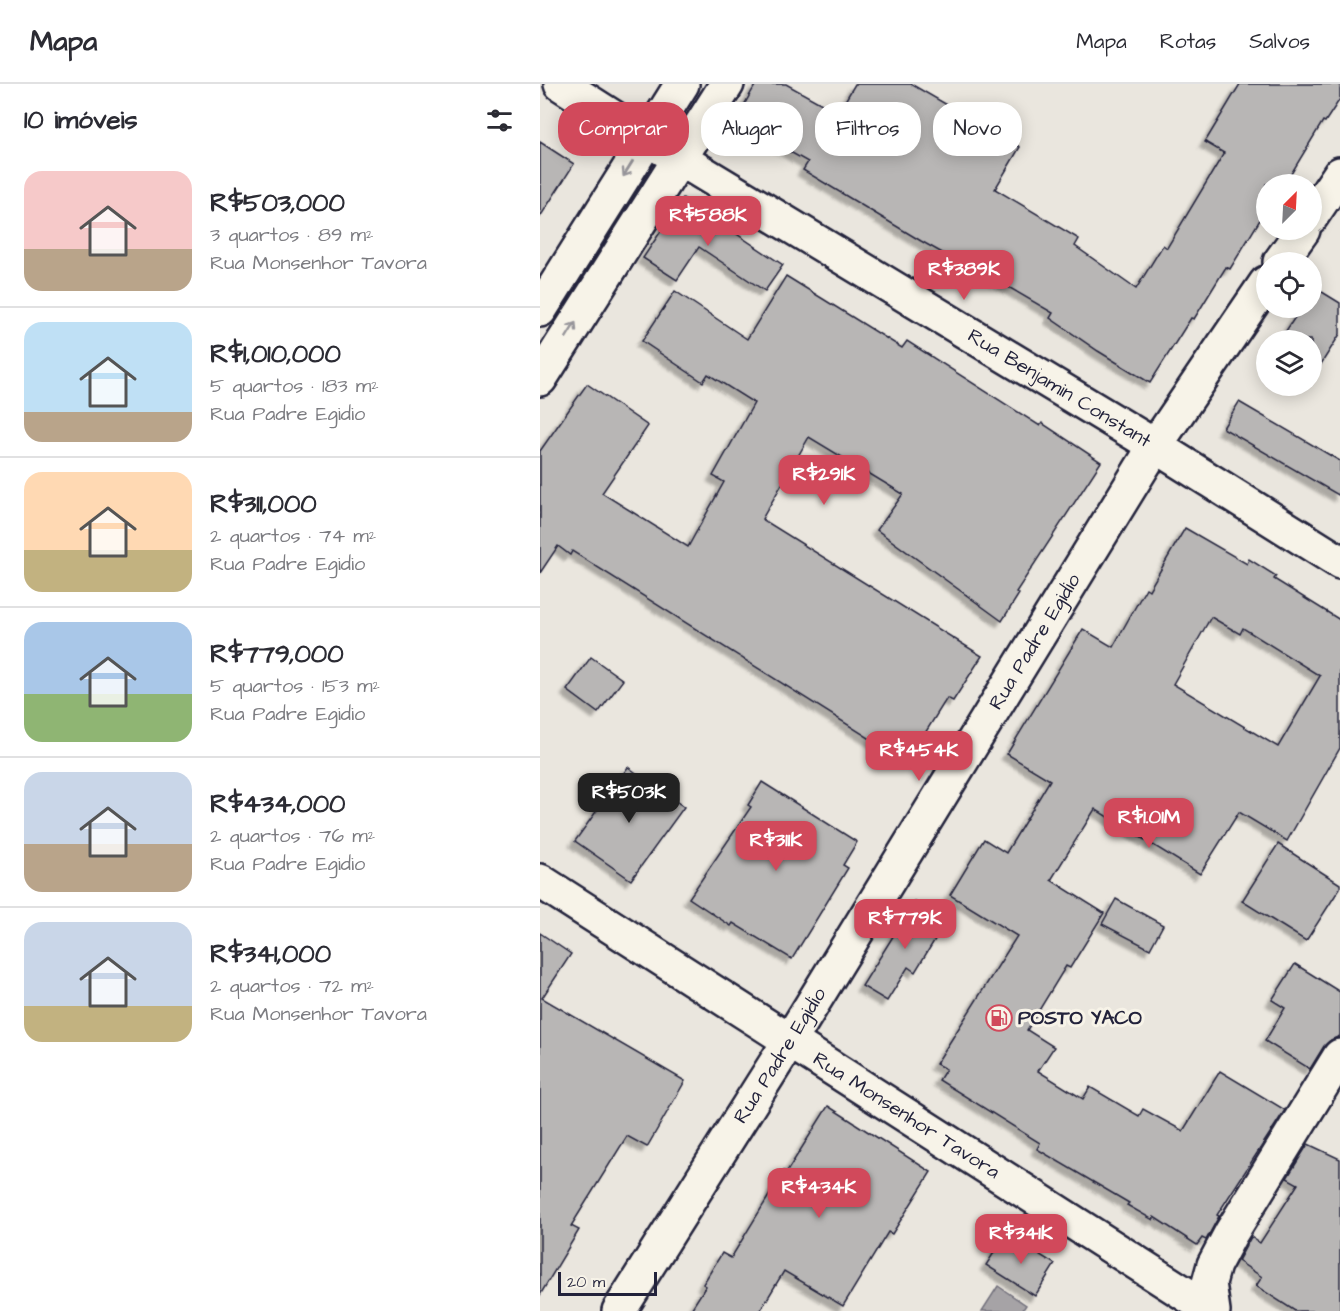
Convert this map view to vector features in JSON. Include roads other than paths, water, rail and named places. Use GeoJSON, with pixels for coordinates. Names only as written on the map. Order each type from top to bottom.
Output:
{"type":"FeatureCollection","features":[{"type":"Feature","properties":{"kind":"street","name":"Rua Benjamin Constant"},"geometry":{"type":"LineString","coordinates":[[561,84],[589,102]]}},
{"type":"Feature","properties":{"kind":"street"},"geometry":{"type":"LineString","coordinates":[[671,102],[682,84]]}},
{"type":"Feature","properties":{"kind":"street"},"geometry":{"type":"LineString","coordinates":[[540,379],[727,84]]}},
{"type":"Feature","properties":{"kind":"street"},"geometry":{"type":"LineString","coordinates":[[540,310],[636,156]]}},
{"type":"Feature","properties":{"kind":"street","name":"Rua Benjamin Constant"},"geometry":{"type":"LineString","coordinates":[[675,156],[1155,446],[1340,562]]}},
{"type":"Feature","properties":{"kind":"street"},"geometry":{"type":"LineString","coordinates":[[1322,201],[1340,174]]}},
{"type":"Feature","properties":{"kind":"street","name":"Rua Padre Egidio"},"geometry":{"type":"LineString","coordinates":[[619,1311],[789,1041],[1155,446],[1256,298]]}},
{"type":"Feature","properties":{"kind":"street","name":"Rua Monsenhor Tavora"},"geometry":{"type":"LineString","coordinates":[[540,881],[1212,1311]]}},
{"type":"Feature","properties":{"kind":"street"},"geometry":{"type":"LineString","coordinates":[[1212,1311],[1209,1283],[1214,1265],[1231,1233],[1340,1056]]}},
{"type":"Feature","properties":{"kind":"place","name":"POSTO YACO"},"geometry":{"type":"Point","coordinates":[999,1018]}}]}
